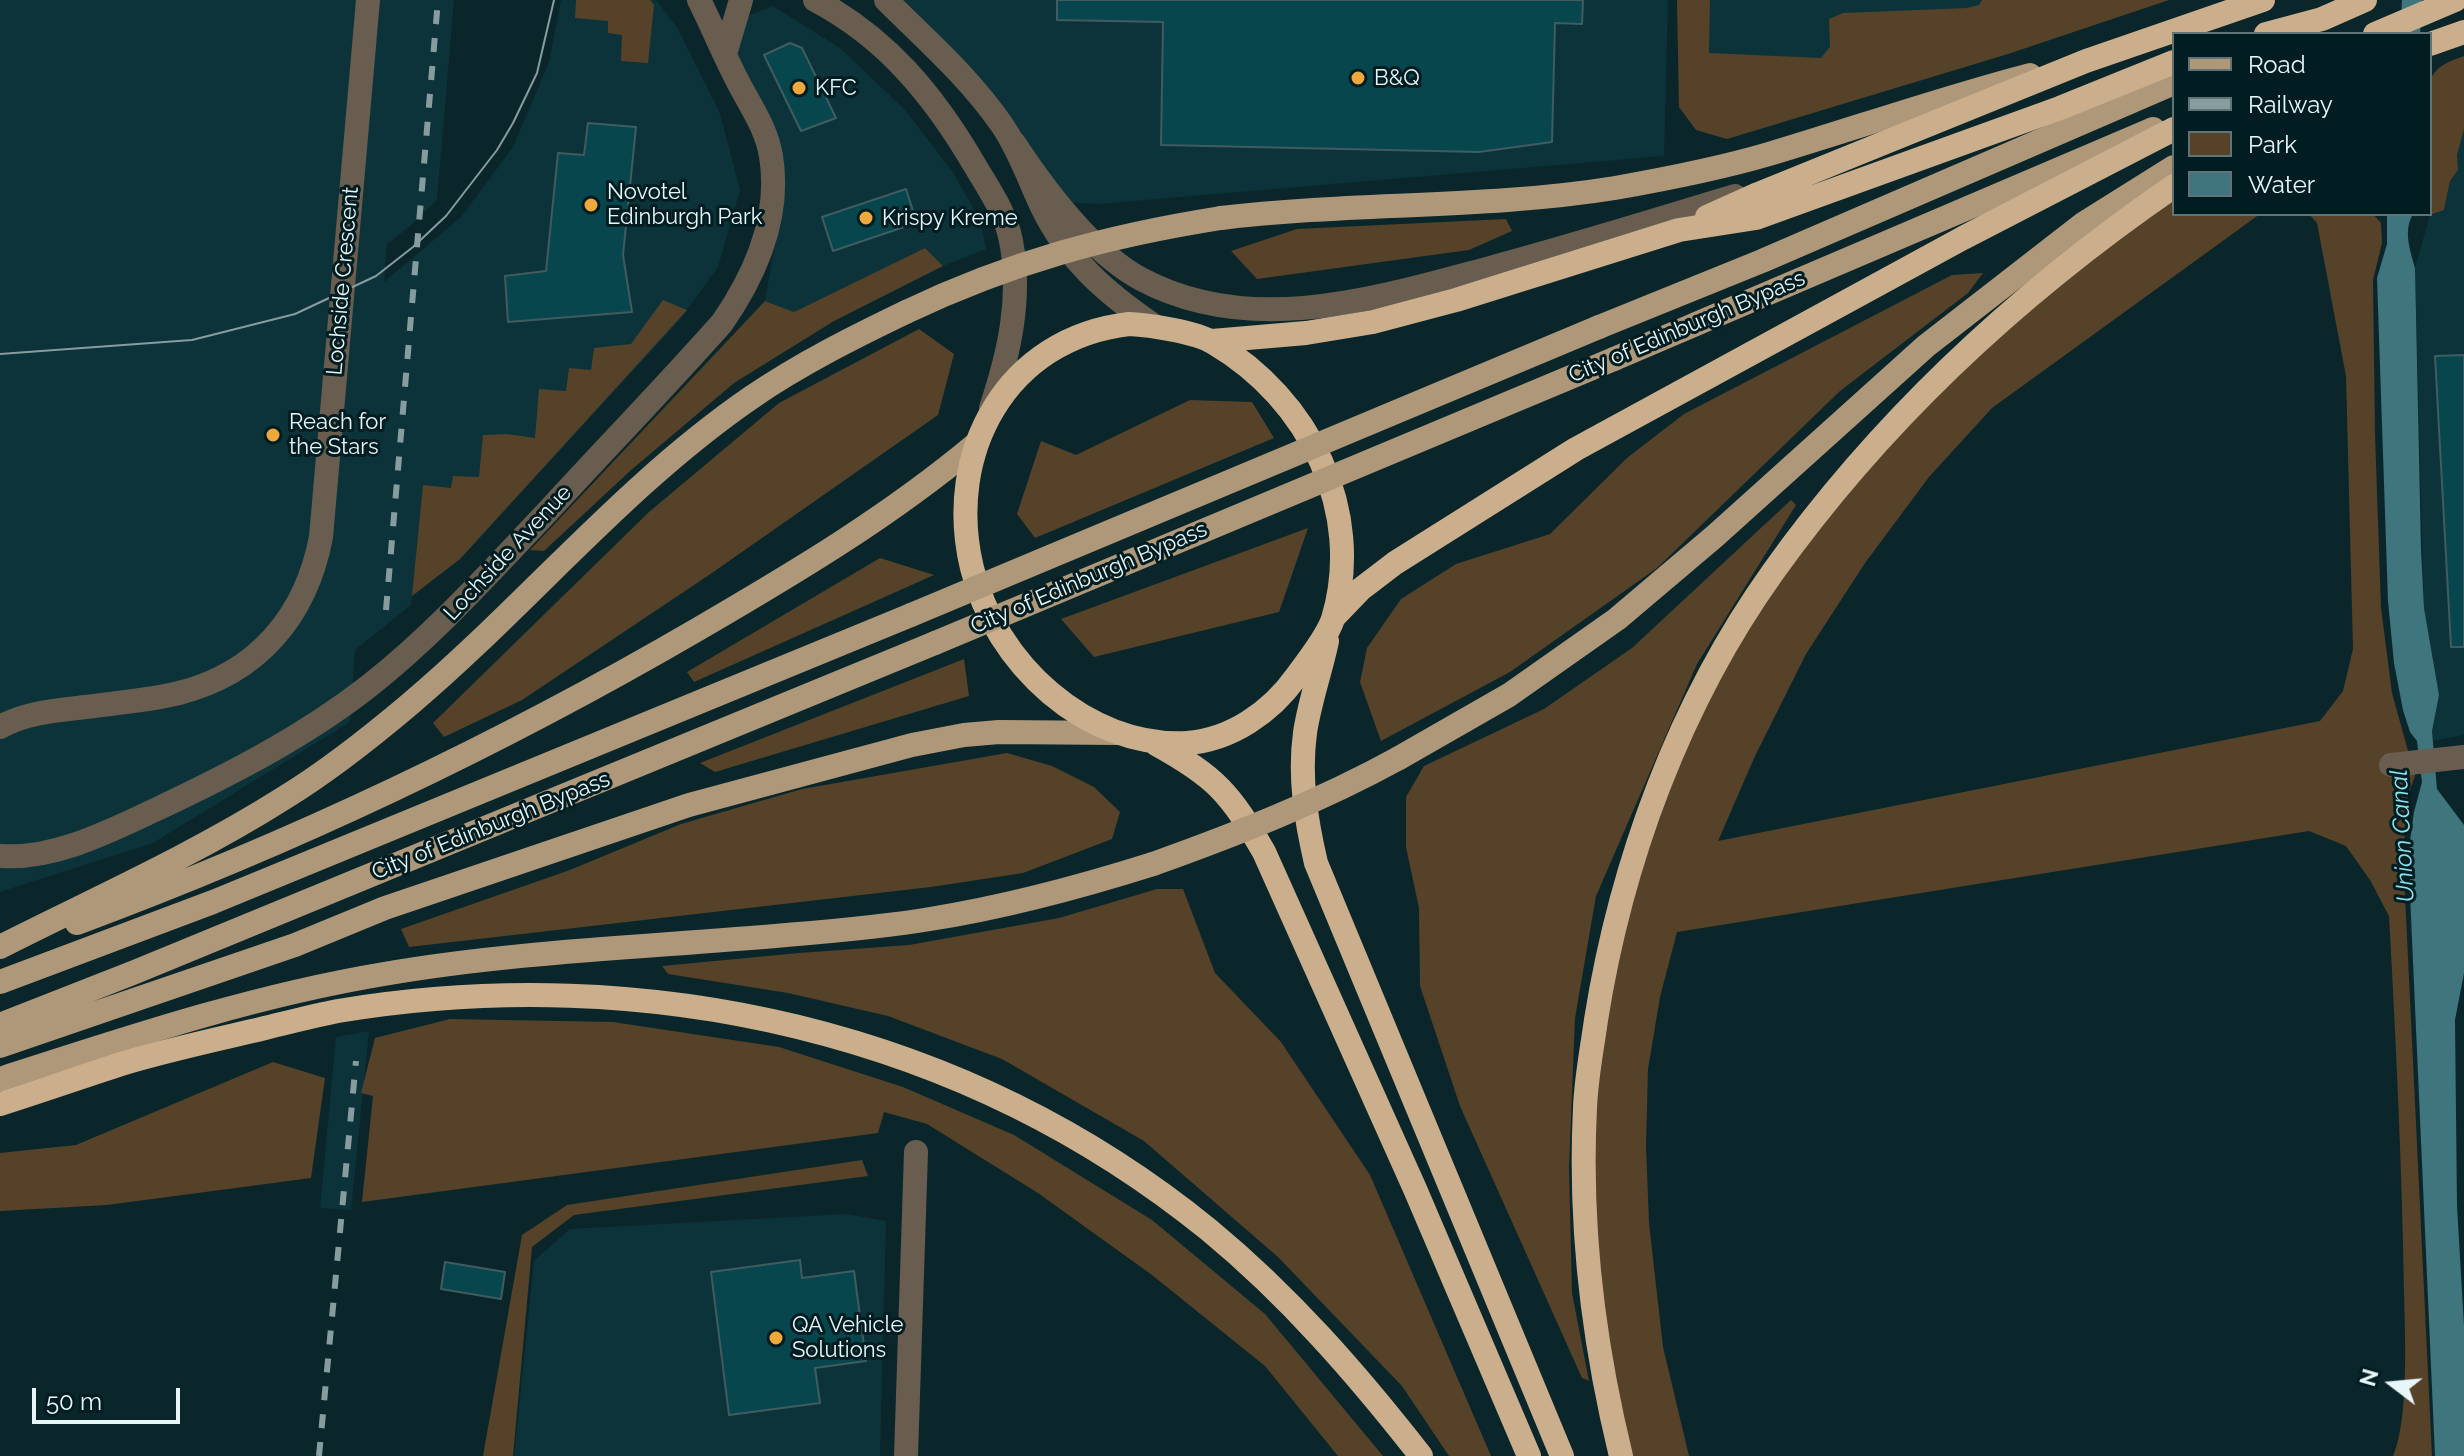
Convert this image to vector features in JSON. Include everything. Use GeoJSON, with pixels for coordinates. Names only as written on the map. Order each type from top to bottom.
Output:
{"type":"FeatureCollection","features":[{"type":"Feature","properties":{"kind":"highway"},"geometry":{"type":"LineString","coordinates":[[2172,32],[2263,0]]}},
{"type":"Feature","properties":{"kind":"highway"},"geometry":{"type":"LineString","coordinates":[[2273,32],[2322,19],[2365,0]]}},
{"type":"Feature","properties":{"kind":"highway"},"geometry":{"type":"LineString","coordinates":[[2380,32],[2455,0]]}},
{"type":"Feature","properties":{"kind":"highway"},"geometry":{"type":"LineString","coordinates":[[2172,32],[2086,61],[1805,175],[1679,230],[1456,300],[1373,322],[1306,333],[1212,341],[1153,325],[1106,327],[1076,336],[1020,373],[989,415],[976,444],[966,492],[966,515],[972,568],[984,605],[1020,663],[1050,693],[1089,721],[1150,741],[1188,743],[1210,739],[1262,714],[1284,693],[1332,620],[1361,589],[1395,563],[1576,449],[1893,275],[2172,130]]}},
{"type":"Feature","properties":{"kind":"highway"},"geometry":{"type":"LineString","coordinates":[[2432,43],[2464,32]]}},
{"type":"Feature","properties":{"kind":"highway"},"geometry":{"type":"LineString","coordinates":[[1679,230],[1756,218],[2060,108],[2172,63]]}},
{"type":"Feature","properties":{"kind":"highway"},"geometry":{"type":"LineString","coordinates":[[1621,1456],[1604,1387],[1593,1319],[1583,1171],[1585,1105],[1604,973],[1621,905],[1639,844],[1679,739],[1738,626],[1772,574],[1814,518],[1920,396],[2024,300],[2172,188]]}},
{"type":"Feature","properties":{"kind":"highway"},"geometry":{"type":"LineString","coordinates":[[1212,341],[1278,395],[1298,419],[1322,457],[1334,491],[1341,531],[1342,576],[1305,729],[1302,761],[1309,832],[1316,863],[1562,1456]]}},
{"type":"Feature","properties":{"kind":"highway"},"geometry":{"type":"LineString","coordinates":[[1150,741],[1196,766],[1218,784],[1241,811],[1264,852],[1529,1456]]}},
{"type":"Feature","properties":{"kind":"highway"},"geometry":{"type":"LineString","coordinates":[[0,1104],[151,1056],[334,1012],[396,1003],[497,995],[575,994],[708,1007],[765,1017],[877,1049],[985,1090],[1046,1121],[1156,1191],[1208,1229],[1301,1315],[1421,1456]]}},
{"type":"Feature","properties":{"kind":"main road"},"geometry":{"type":"LineString","coordinates":[[2292,32],[2322,19]]}},
{"type":"Feature","properties":{"kind":"main road"},"geometry":{"type":"LineString","coordinates":[[0,949],[285,798],[411,704],[624,502],[753,396],[846,341],[982,278],[1066,249],[1221,218],[1347,206],[1520,198],[1610,188],[1686,175],[1767,155],[1954,95],[2086,61]]}},
{"type":"Feature","properties":{"kind":"main road","name":"City of Edinburgh Bypass"},"geometry":{"type":"LineString","coordinates":[[0,982],[213,902],[911,615],[1776,255],[2172,84]]}},
{"type":"Feature","properties":{"kind":"main road","name":"City of Edinburgh Bypass"},"geometry":{"type":"LineString","coordinates":[[0,1025],[149,967],[935,643],[1614,359],[2172,121]]}},
{"type":"Feature","properties":{"kind":"main road"},"geometry":{"type":"LineString","coordinates":[[0,1079],[179,1021],[293,992],[384,974],[534,955],[803,934],[929,920],[1056,892],[1153,864],[1336,791],[1509,695],[1617,619],[1696,553],[1926,346],[2083,224],[2172,168]]}},
{"type":"Feature","properties":{"kind":"main road"},"geometry":{"type":"LineString","coordinates":[[0,949],[143,898],[256,852],[535,720],[636,665],[825,554],[888,513],[976,444]]}},
{"type":"Feature","properties":{"kind":"main road"},"geometry":{"type":"LineString","coordinates":[[0,1046],[295,945],[385,908],[702,801],[912,745],[964,735],[1024,731],[1119,733]]}},
{"type":"Feature","properties":{"kind":"street","name":"Lochside Crescent"},"geometry":{"type":"LineString","coordinates":[[0,727],[13,720],[44,713],[149,700],[210,683],[238,669],[264,649],[286,625],[303,597],[315,568],[321,537],[368,0]]}},
{"type":"Feature","properties":{"kind":"street","name":"Lochside Avenue"},"geometry":{"type":"LineString","coordinates":[[0,856],[17,858],[60,848],[126,823],[241,767],[300,734],[343,705],[436,630],[707,340],[739,298],[754,270],[774,193],[771,154],[759,121],[699,0]]}},
{"type":"Feature","properties":{"kind":"street"},"geometry":{"type":"LineString","coordinates":[[725,54],[741,0]]}},
{"type":"Feature","properties":{"kind":"street"},"geometry":{"type":"LineString","coordinates":[[815,0],[858,27],[921,85],[958,136],[1004,218],[1011,237],[1014,260],[1014,310],[1004,369],[989,415]]}},
{"type":"Feature","properties":{"kind":"street"},"geometry":{"type":"LineString","coordinates":[[886,0],[957,69],[1077,226],[1113,261],[1167,291],[1229,306],[1263,310],[1326,306],[1395,293],[1544,254],[1805,175]]}},
{"type":"Feature","properties":{"kind":"street"},"geometry":{"type":"LineString","coordinates":[[1014,143],[1043,209],[1079,266],[1122,304],[1153,325]]}},
{"type":"Feature","properties":{"kind":"street"},"geometry":{"type":"LineString","coordinates":[[2391,765],[2462,757]]}},
{"type":"Feature","properties":{"kind":"street"},"geometry":{"type":"LineString","coordinates":[[906,1456],[916,1152]]}},
{"type":"Feature","properties":{"kind":"shaded area"},"geometry":{"type":"Polygon","coordinates":[[[0,0],[454,0],[437,200],[387,244],[384,282],[461,217],[513,147],[549,62],[561,0],[656,0],[677,27],[720,113],[740,190],[718,267],[679,321],[460,559],[412,596],[411,605],[355,650],[350,722],[153,843],[0,892],[0,0]]]}},
{"type":"Feature","properties":{"kind":"shaded area"},"geometry":{"type":"Polygon","coordinates":[[[886,0],[1668,0],[1664,156],[1098,204],[1059,202],[886,0]]]}},
{"type":"Feature","properties":{"kind":"shaded area"},"geometry":{"type":"Polygon","coordinates":[[[1677,0],[2169,0],[2008,54],[1727,139],[1696,130],[1679,107],[1677,0]]]}},
{"type":"Feature","properties":{"kind":"shaded area"},"geometry":{"type":"Polygon","coordinates":[[[773,6],[840,48],[905,110],[952,171],[980,219],[986,249],[943,266],[925,248],[794,312],[765,301],[783,197],[734,58],[745,17],[773,6]]]}},
{"type":"Feature","properties":{"kind":"shaded area"},"geometry":{"type":"Polygon","coordinates":[[[2464,129],[2464,735],[2433,741],[2439,695],[2424,608],[2415,268],[2430,216],[2444,210],[2450,181],[2458,170],[2457,155],[2464,129]]]}},
{"type":"Feature","properties":{"kind":"shaded area"},"geometry":{"type":"Polygon","coordinates":[[[369,1031],[351,1210],[320,1208],[336,1037],[369,1031]]]}},
{"type":"Feature","properties":{"kind":"shaded area"},"geometry":{"type":"Polygon","coordinates":[[[846,1214],[886,1221],[880,1456],[514,1456],[534,1261],[570,1229],[846,1214]]]}},
{"type":"Feature","properties":{"kind":"green space"},"geometry":{"type":"Polygon","coordinates":[[[576,0],[650,0],[654,5],[648,63],[621,61],[622,35],[608,33],[608,21],[575,18],[576,0]]]}},
{"type":"Feature","properties":{"kind":"green space"},"geometry":{"type":"Polygon","coordinates":[[[1677,0],[1710,0],[1709,53],[1821,58],[1830,47],[1829,19],[1843,13],[1967,8],[1979,5],[1982,0],[2169,0],[2008,54],[1727,139],[1696,130],[1679,107],[1677,0]]]}},
{"type":"Feature","properties":{"kind":"green space"},"geometry":{"type":"Polygon","coordinates":[[[2464,56],[2464,129],[2457,155],[2458,170],[2450,181],[2444,210],[2432,214],[2432,76],[2448,62],[2464,56]]]}},
{"type":"Feature","properties":{"kind":"green space"},"geometry":{"type":"Polygon","coordinates":[[[2172,188],[2172,216],[2257,216],[1992,408],[1929,477],[1865,563],[1806,654],[1755,756],[1718,841],[2320,721],[2343,691],[2353,649],[2346,376],[2317,223],[2311,216],[2375,216],[2381,223],[2382,243],[2373,280],[2381,608],[2392,693],[2415,776],[2408,795],[2403,854],[2432,1456],[2393,1456],[2402,1421],[2405,1353],[2389,916],[2370,880],[2346,846],[2309,831],[1677,932],[1660,997],[1648,1069],[1646,1146],[1649,1223],[1663,1347],[1689,1456],[1621,1456],[1586,1250],[1604,973],[1712,673],[1907,409],[2172,188]]]}},
{"type":"Feature","properties":{"kind":"green space"},"geometry":{"type":"Polygon","coordinates":[[[1506,219],[1512,231],[1469,250],[1257,279],[1231,251],[1297,229],[1506,219]]]}},
{"type":"Feature","properties":{"kind":"green space"},"geometry":{"type":"Polygon","coordinates":[[[925,248],[943,266],[834,321],[734,383],[630,471],[544,551],[530,550],[765,301],[794,312],[925,248]]]}},
{"type":"Feature","properties":{"kind":"green space"},"geometry":{"type":"Polygon","coordinates":[[[1983,273],[1968,293],[1840,391],[1657,568],[1510,672],[1381,741],[1360,682],[1367,648],[1401,599],[1456,564],[1550,534],[1627,458],[1684,414],[1952,275],[1983,273]]]}},
{"type":"Feature","properties":{"kind":"green space"},"geometry":{"type":"Polygon","coordinates":[[[663,300],[687,310],[460,559],[412,596],[423,485],[451,488],[453,476],[479,477],[483,435],[535,438],[539,389],[566,391],[569,368],[591,370],[594,348],[631,344],[663,300]]]}},
{"type":"Feature","properties":{"kind":"green space"},"geometry":{"type":"Polygon","coordinates":[[[919,329],[954,354],[938,415],[709,575],[522,700],[444,737],[433,723],[649,512],[779,403],[919,329]]]}},
{"type":"Feature","properties":{"kind":"green space"},"geometry":{"type":"Polygon","coordinates":[[[1190,400],[1252,402],[1274,438],[1035,538],[1017,514],[1041,441],[1076,455],[1190,400]]]}},
{"type":"Feature","properties":{"kind":"green space"},"geometry":{"type":"Polygon","coordinates":[[[1791,500],[1796,505],[1697,664],[1596,896],[1575,1018],[1569,1168],[1572,1293],[1589,1381],[1582,1378],[1460,1106],[1420,986],[1419,908],[1406,847],[1406,797],[1424,766],[1544,709],[1632,648],[1791,500]]]}},
{"type":"Feature","properties":{"kind":"green space"},"geometry":{"type":"Polygon","coordinates":[[[1308,528],[1279,612],[1094,657],[1061,619],[1308,528]]]}},
{"type":"Feature","properties":{"kind":"green space"},"geometry":{"type":"Polygon","coordinates":[[[880,558],[934,575],[694,682],[687,672],[880,558]]]}},
{"type":"Feature","properties":{"kind":"green space"},"geometry":{"type":"Polygon","coordinates":[[[964,659],[969,696],[715,772],[700,763],[964,659]]]}},
{"type":"Feature","properties":{"kind":"green space"},"geometry":{"type":"Polygon","coordinates":[[[1007,753],[1052,766],[1094,787],[1120,812],[1112,839],[1023,873],[931,887],[409,947],[401,929],[570,870],[681,824],[802,789],[1007,753]]]}},
{"type":"Feature","properties":{"kind":"green space"},"geometry":{"type":"Polygon","coordinates":[[[1157,889],[1183,889],[1215,973],[1281,1042],[1370,1175],[1491,1456],[1449,1456],[1402,1386],[1278,1257],[1144,1141],[1002,1059],[888,1016],[788,993],[668,974],[662,966],[909,945],[1059,918],[1157,889]]]}},
{"type":"Feature","properties":{"kind":"green space"},"geometry":{"type":"Polygon","coordinates":[[[450,1019],[613,1022],[779,1047],[903,1087],[1014,1135],[1152,1220],[1265,1314],[1383,1456],[1338,1456],[1265,1366],[1152,1275],[1038,1193],[927,1124],[884,1112],[878,1133],[362,1202],[373,1096],[361,1093],[375,1038],[450,1019]]]}},
{"type":"Feature","properties":{"kind":"green space"},"geometry":{"type":"Polygon","coordinates":[[[273,1062],[325,1078],[311,1178],[107,1205],[0,1211],[0,1153],[76,1145],[273,1062]]]}},
{"type":"Feature","properties":{"kind":"green space"},"geometry":{"type":"Polygon","coordinates":[[[862,1160],[868,1176],[574,1215],[532,1247],[513,1456],[483,1456],[522,1235],[567,1205],[862,1160]]]}},
{"type":"Feature","properties":{"kind":"water"},"geometry":{"type":"Polygon","coordinates":[[[2387,216],[2412,216],[2408,234],[2415,268],[2424,608],[2439,695],[2432,731],[2437,789],[2464,825],[2464,973],[2455,1020],[2457,1206],[2464,1326],[2464,1456],[2435,1456],[2410,894],[2410,841],[2422,782],[2417,741],[2410,732],[2403,710],[2394,663],[2388,601],[2377,278],[2387,244],[2387,216]]]}},
{"type":"Feature","properties":{"kind":"building","name":"B&Q"},"geometry":{"type":"Polygon","coordinates":[[[1057,0],[1583,0],[1582,24],[1555,23],[1552,142],[1479,152],[1161,145],[1163,22],[1057,20],[1057,0]]]}},
{"type":"Feature","properties":{"kind":"building"},"geometry":{"type":"Polygon","coordinates":[[[790,43],[802,48],[836,118],[801,131],[764,55],[790,43]]]}},
{"type":"Feature","properties":{"kind":"building","name":"Novotel Edinburgh Park"},"geometry":{"type":"Polygon","coordinates":[[[588,123],[636,127],[623,255],[632,312],[508,322],[505,276],[546,271],[558,153],[584,155],[588,123]]]}},
{"type":"Feature","properties":{"kind":"building"},"geometry":{"type":"Polygon","coordinates":[[[906,189],[915,217],[908,219],[910,225],[833,251],[822,217],[906,189]]]}},
{"type":"Feature","properties":{"kind":"building"},"geometry":{"type":"Polygon","coordinates":[[[2464,355],[2464,647],[2451,647],[2435,356],[2464,355]]]}},
{"type":"Feature","properties":{"kind":"building"},"geometry":{"type":"Polygon","coordinates":[[[800,1260],[802,1278],[854,1271],[866,1361],[815,1368],[820,1403],[729,1415],[711,1272],[800,1260]]]}},
{"type":"Feature","properties":{"kind":"building"},"geometry":{"type":"Polygon","coordinates":[[[445,1262],[505,1272],[501,1299],[441,1289],[445,1262]]]}},
{"type":"Feature","properties":{"kind":"waterway","name":"Union Canal"},"geometry":{"type":"LineString","coordinates":[[2410,32],[2412,0]]}},
{"type":"Feature","properties":{"kind":"tram line"},"geometry":{"type":"LineString","coordinates":[[0,354],[192,340],[295,314],[376,276],[446,216],[497,150],[537,73],[554,0]]}},
{"type":"Feature","properties":{"kind":"railway"},"geometry":{"type":"LineString","coordinates":[[386,610],[438,0]]}},
{"type":"Feature","properties":{"kind":"railway"},"geometry":{"type":"LineString","coordinates":[[319,1456],[356,1061]]}},
{"type":"Feature","properties":{"kind":"place","name":"B&Q"},"geometry":{"type":"Point","coordinates":[1358,78]}},
{"type":"Feature","properties":{"kind":"place","name":"KFC"},"geometry":{"type":"Point","coordinates":[799,88]}},
{"type":"Feature","properties":{"kind":"place","name":"Novotel Edinburgh Park"},"geometry":{"type":"Point","coordinates":[591,205]}},
{"type":"Feature","properties":{"kind":"place","name":"Krispy Kreme"},"geometry":{"type":"Point","coordinates":[866,218]}},
{"type":"Feature","properties":{"kind":"place","name":"Reach for the Stars"},"geometry":{"type":"Point","coordinates":[273,435]}},
{"type":"Feature","properties":{"kind":"place","name":"QA Vehicle Solutions"},"geometry":{"type":"Point","coordinates":[776,1338]}}]}
